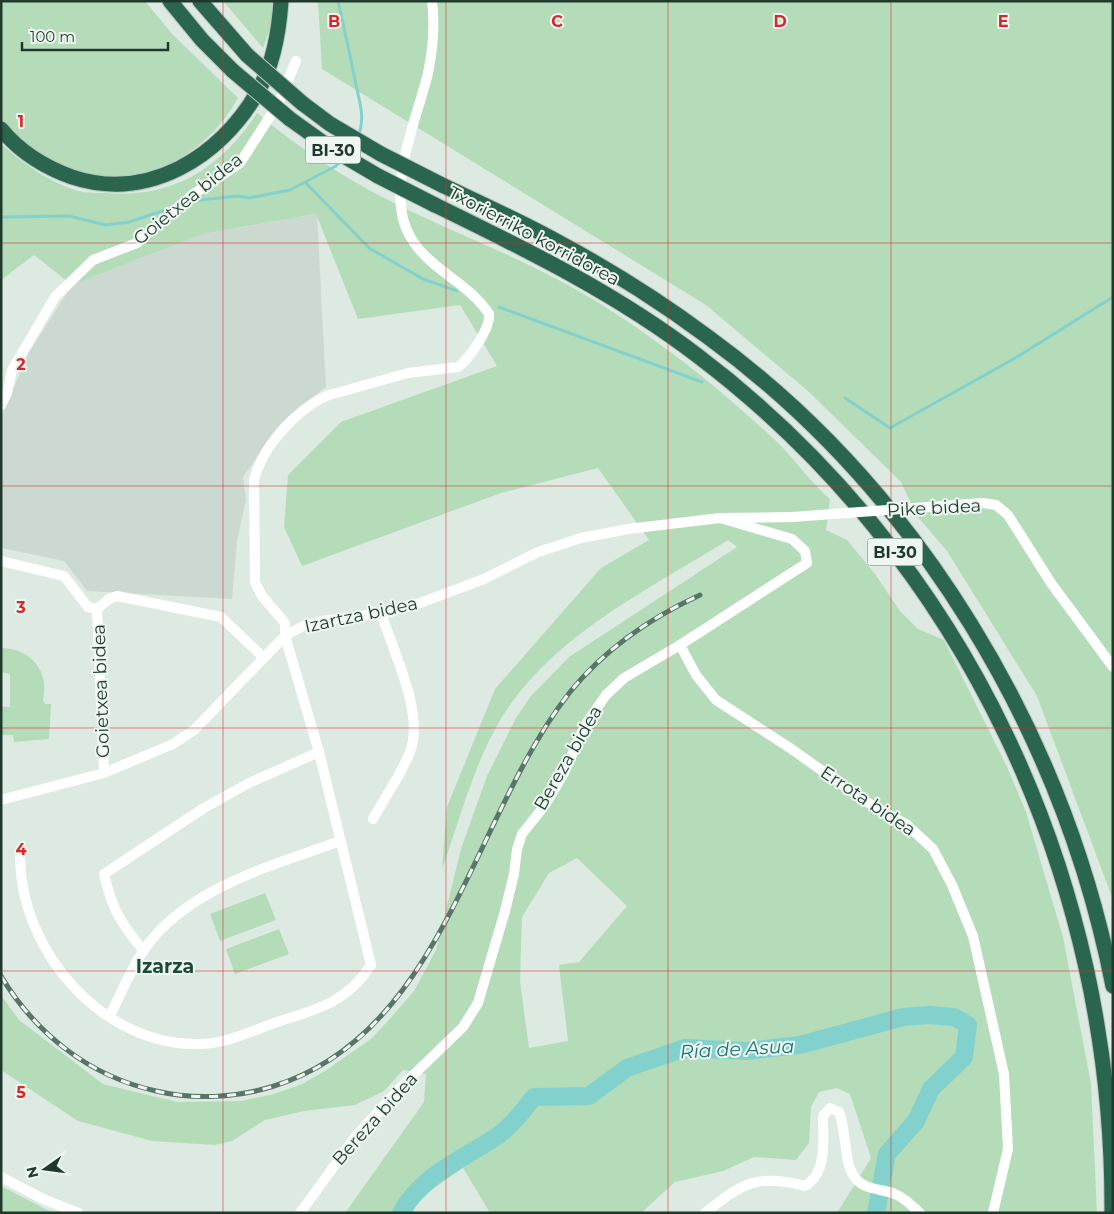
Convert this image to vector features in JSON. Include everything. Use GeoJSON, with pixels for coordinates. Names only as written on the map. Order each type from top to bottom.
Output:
{"type":"FeatureCollection","features":[{"type":"Feature","properties":{"kind":"highway","name":"Txorierriko korridorea"},"geometry":{"type":"LineString","coordinates":[[170,1],[202,40],[233,71],[290,119],[332,149],[378,176],[582,279],[638,314],[724,376],[786,430],[829,474],[879,532],[932,604],[970,664],[1010,740],[1041,813],[1071,902],[1090,979],[1103,1053],[1111,1161],[1112,1213]]}},
{"type":"Feature","properties":{"kind":"highway","name":"Txorierriko korridorea"},"geometry":{"type":"LineString","coordinates":[[200,1],[247,55],[302,103],[330,124],[380,154],[550,237],[593,261],[649,296],[710,338],[800,415],[884,505],[930,565],[971,625],[1029,731],[1054,789],[1079,856],[1102,936],[1113,986]]}},
{"type":"Feature","properties":{"kind":"highway"},"geometry":{"type":"LineString","coordinates":[[1,129],[29,156],[52,169],[82,180],[110,184],[137,182],[177,170],[195,160],[222,138],[258,92],[272,53],[281,1]]}},
{"type":"Feature","properties":{"kind":"street"},"geometry":{"type":"LineString","coordinates":[[20,858],[20,876],[30,920],[54,963],[80,995],[124,1027],[159,1040],[201,1044],[224,1040],[323,1007],[347,993],[360,982],[371,965],[319,752],[297,671],[285,636],[285,623],[262,596],[255,582],[254,480],[257,466],[264,454],[281,433],[315,401],[326,396],[408,373],[458,367],[464,363],[476,345],[490,319],[484,306],[465,286],[422,254],[404,224],[400,206],[405,149],[428,73],[433,42],[432,1]]}},
{"type":"Feature","properties":{"kind":"street","name":"Goietxea bidea"},"geometry":{"type":"LineString","coordinates":[[1,405],[7,393],[12,370],[54,298],[93,260],[137,243],[192,195],[240,162],[278,104],[296,61]]}},
{"type":"Feature","properties":{"kind":"street","name":"Pike bidea"},"geometry":{"type":"LineString","coordinates":[[792,517],[983,503],[996,505],[1008,514],[1051,583],[1113,667]]}},
{"type":"Feature","properties":{"kind":"street","name":"Izartza bidea"},"geometry":{"type":"LineString","coordinates":[[1,800],[104,773],[186,736],[285,636],[303,626],[322,620],[391,612],[458,590],[538,552],[581,538],[628,529],[720,518],[792,517]]}},
{"type":"Feature","properties":{"kind":"street","name":"Bereza bidea"},"geometry":{"type":"LineString","coordinates":[[300,1213],[356,1136],[390,1098],[463,1028],[478,1003],[514,874],[516,849],[522,834],[546,805],[564,773],[585,725],[606,695],[624,678],[680,645],[807,563],[805,551],[792,539],[720,518]]}},
{"type":"Feature","properties":{"kind":"street","name":"Goietxea bidea"},"geometry":{"type":"LineString","coordinates":[[1,562],[64,576],[88,607],[97,609]]}},
{"type":"Feature","properties":{"kind":"street","name":"Goietxea bidea"},"geometry":{"type":"LineString","coordinates":[[97,609],[116,596],[221,617],[264,658]]}},
{"type":"Feature","properties":{"kind":"street","name":"Goietxea bidea"},"geometry":{"type":"LineString","coordinates":[[97,609],[104,773]]}},
{"type":"Feature","properties":{"kind":"street"},"geometry":{"type":"LineString","coordinates":[[373,819],[410,752],[414,734],[411,699],[381,613]]}},
{"type":"Feature","properties":{"kind":"street","name":"Errota bidea"},"geometry":{"type":"LineString","coordinates":[[680,645],[696,675],[716,700],[866,801],[906,824],[933,849],[952,885],[973,936],[1004,1074],[1008,1148],[994,1213]]}},
{"type":"Feature","properties":{"kind":"street"},"geometry":{"type":"LineString","coordinates":[[144,951],[126,930],[111,902],[104,874],[204,808],[249,783],[319,752]]}},
{"type":"Feature","properties":{"kind":"street"},"geometry":{"type":"LineString","coordinates":[[110,1016],[144,951],[168,923],[195,900],[262,870],[340,841]]}},
{"type":"Feature","properties":{"kind":"street"},"geometry":{"type":"LineString","coordinates":[[705,1213],[740,1187],[756,1180],[770,1179],[805,1186],[813,1181],[823,1159],[823,1116],[830,1108],[839,1112],[843,1121],[849,1164],[855,1179],[866,1186],[898,1195],[920,1213]]}},
{"type":"Feature","properties":{"kind":"street"},"geometry":{"type":"LineString","coordinates":[[1,1177],[43,1199],[78,1213]]}},
{"type":"Feature","properties":{"kind":"shaded area"},"geometry":{"type":"Polygon","coordinates":[[[317,214],[326,387],[280,424],[243,477],[246,500],[237,541],[232,599],[87,591],[64,561],[1,548],[1,418],[28,354],[72,285],[203,234],[317,214]]]}},
{"type":"Feature","properties":{"kind":"green space"},"geometry":{"type":"Polygon","coordinates":[[[1,1],[145,1],[173,35],[238,98],[225,118],[192,151],[151,171],[129,175],[106,176],[63,168],[46,160],[34,151],[1,119],[1,1]]]}},
{"type":"Feature","properties":{"kind":"green space"},"geometry":{"type":"Polygon","coordinates":[[[223,1],[274,1],[270,28],[263,48],[223,1]]]}},
{"type":"Feature","properties":{"kind":"green space"},"geometry":{"type":"Polygon","coordinates":[[[318,1],[1113,1],[1113,900],[1037,696],[947,551],[917,516],[901,482],[809,392],[706,305],[322,69],[318,1]]]}},
{"type":"Feature","properties":{"kind":"green space"},"geometry":{"type":"Polygon","coordinates":[[[257,113],[311,154],[354,182],[421,216],[552,276],[604,306],[656,341],[729,399],[783,448],[830,499],[826,530],[847,540],[875,574],[900,611],[918,629],[944,640],[1007,767],[1026,812],[1063,937],[1091,1084],[1097,1213],[837,1213],[871,1158],[850,1094],[837,1088],[819,1092],[811,1107],[809,1143],[796,1160],[754,1157],[723,1171],[675,1182],[641,1213],[490,1213],[463,1168],[420,1198],[411,1213],[345,1213],[424,1102],[426,1074],[403,1070],[384,1091],[355,1105],[304,1111],[265,1120],[232,1141],[215,1145],[152,1141],[78,1121],[1,1070],[1,995],[19,1020],[103,1084],[178,1102],[241,1101],[274,1094],[302,1084],[325,1071],[371,1039],[414,991],[436,950],[461,849],[487,776],[516,718],[531,696],[569,657],[737,547],[728,540],[604,616],[548,662],[523,688],[502,717],[483,753],[442,869],[447,807],[495,689],[601,568],[649,540],[598,468],[501,493],[302,566],[284,527],[288,475],[341,422],[497,366],[460,305],[358,319],[316,214],[203,234],[72,285],[34,255],[1,280],[1,144],[37,172],[67,187],[88,193],[130,194],[152,191],[173,185],[193,176],[228,150],[257,113]],[[577,858],[549,873],[522,917],[520,981],[529,1048],[568,1041],[559,965],[579,962],[627,906],[577,858]]]}},
{"type":"Feature","properties":{"kind":"green space"},"geometry":{"type":"Polygon","coordinates":[[[1,648],[21,652],[36,663],[43,680],[43,700],[45,704],[51,704],[49,739],[14,742],[13,735],[1,735],[1,707],[10,707],[10,674],[1,672],[1,648]]]}},
{"type":"Feature","properties":{"kind":"green space"},"geometry":{"type":"Polygon","coordinates":[[[265,893],[276,920],[220,941],[210,914],[265,893]]]}},
{"type":"Feature","properties":{"kind":"green space"},"geometry":{"type":"Polygon","coordinates":[[[279,929],[289,954],[235,974],[226,949],[279,929]]]}},
{"type":"Feature","properties":{"kind":"green space"},"geometry":{"type":"Polygon","coordinates":[[[1,1186],[51,1212],[1,1213],[1,1186]]]}},
{"type":"Feature","properties":{"kind":"waterway"},"geometry":{"type":"LineString","coordinates":[[338,1],[361,109],[362,116],[358,137]]}},
{"type":"Feature","properties":{"kind":"waterway"},"geometry":{"type":"LineString","coordinates":[[191,201],[238,196],[249,198],[290,190],[336,166],[342,160]]}},
{"type":"Feature","properties":{"kind":"waterway"},"geometry":{"type":"LineString","coordinates":[[306,183],[369,248],[423,279],[457,291]]}},
{"type":"Feature","properties":{"kind":"waterway"},"geometry":{"type":"LineString","coordinates":[[1,217],[69,216],[106,225],[129,222],[171,208]]}},
{"type":"Feature","properties":{"kind":"waterway"},"geometry":{"type":"LineString","coordinates":[[845,398],[890,428],[1017,357],[1113,297]]}},
{"type":"Feature","properties":{"kind":"waterway"},"geometry":{"type":"LineString","coordinates":[[499,307],[702,382]]}},
{"type":"Feature","properties":{"kind":"waterway","name":"Ría de Asua"},"geometry":{"type":"LineString","coordinates":[[401,1213],[421,1187],[446,1168],[505,1130],[534,1097],[589,1096],[627,1068],[685,1048],[746,1051],[800,1045],[903,1017],[929,1015],[954,1017],[968,1025],[964,1057],[931,1089],[916,1121],[887,1154],[876,1213]]}},
{"type":"Feature","properties":{"kind":"railway"},"geometry":{"type":"LineString","coordinates":[[1,976],[31,1016],[66,1050],[108,1075],[156,1091],[200,1097],[245,1093],[274,1086],[331,1059],[378,1020],[416,971],[448,916],[536,743],[570,692],[598,662],[629,636],[646,624],[700,595]]}},
{"type":"Feature","properties":{"kind":"district","name":"Izarza"},"geometry":{"type":"Point","coordinates":[165,966]}}]}
